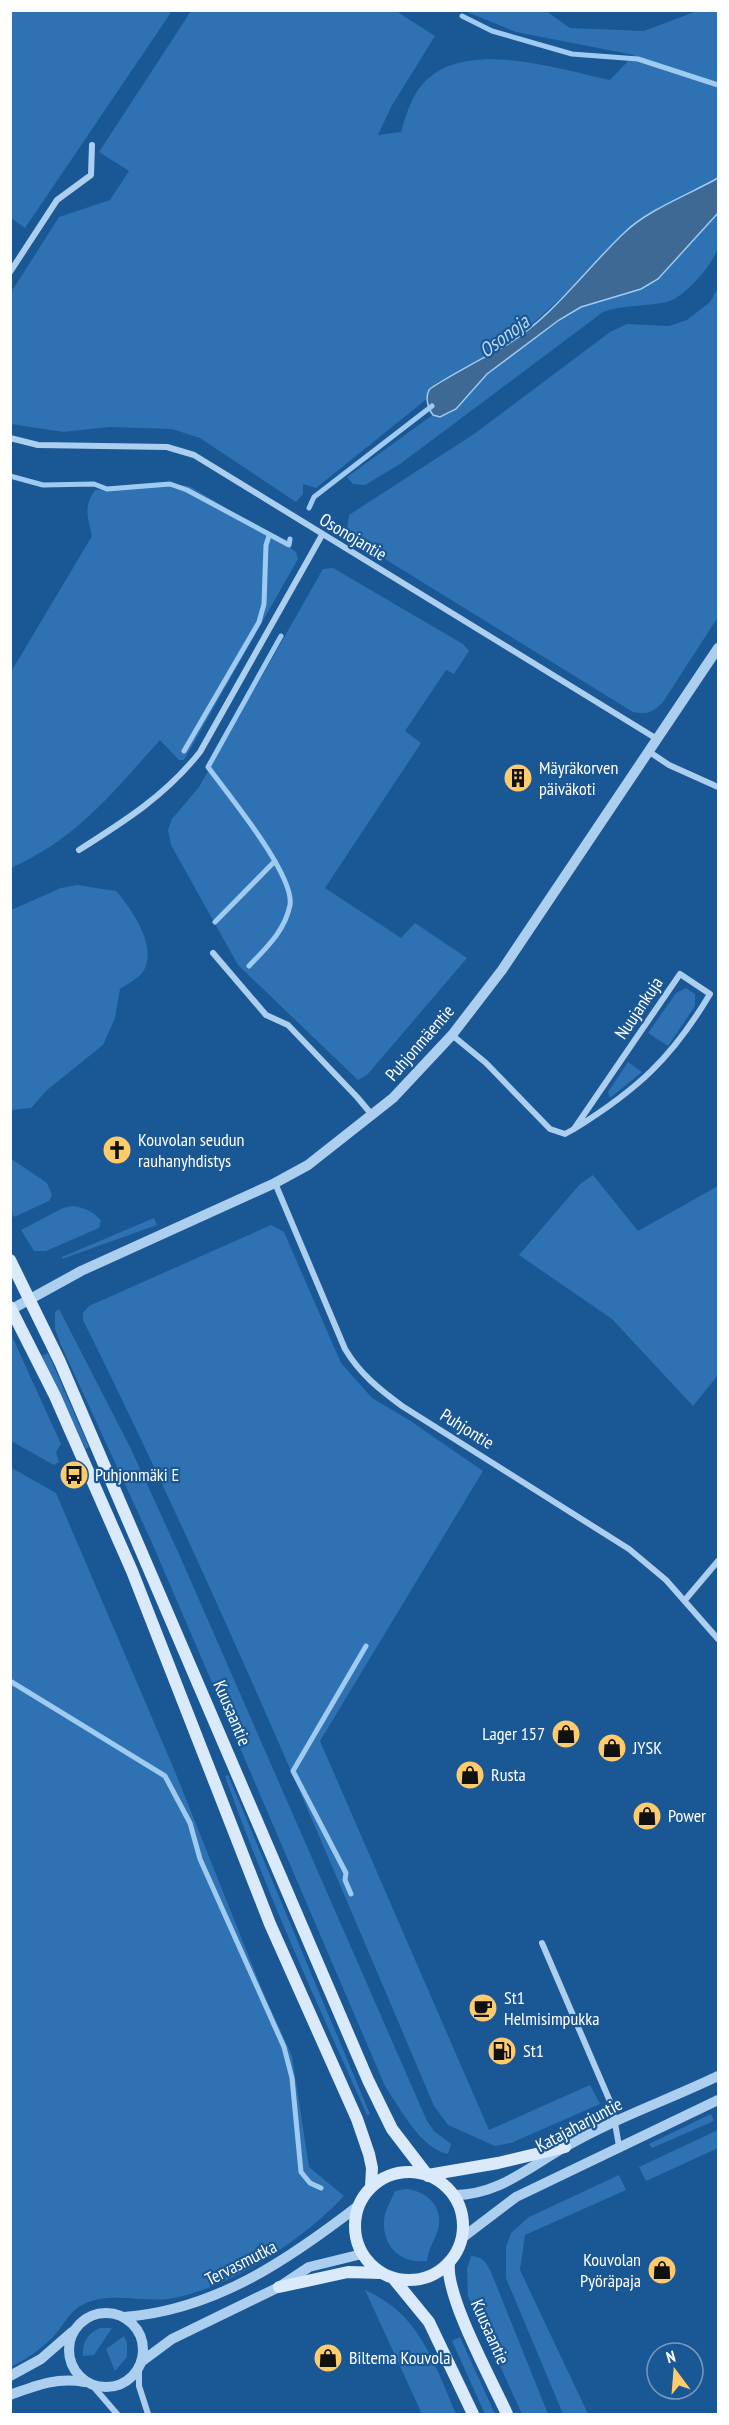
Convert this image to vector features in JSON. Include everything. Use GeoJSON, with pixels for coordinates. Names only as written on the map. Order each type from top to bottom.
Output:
{"type":"FeatureCollection","features":[{"type":"Feature","properties":{"kind":"main road","name":"Kuusaantie"},"geometry":{"type":"LineString","coordinates":[[10,1260],[30,1299],[228,1750],[368,2080],[392,2129],[428,2175]]}},
{"type":"Feature","properties":{"kind":"main road"},"geometry":{"type":"LineString","coordinates":[[11,1308],[55,1396],[132,1572],[270,1924],[363,2135],[372,2168],[371,2187]]}},
{"type":"Feature","properties":{"kind":"main road"},"geometry":{"type":"LineString","coordinates":[[473,2415],[429,2322],[387,2276],[362,2254],[354,2230],[358,2206],[371,2187],[383,2178],[398,2173],[413,2172],[428,2175],[498,2163],[565,2147]]}},
{"type":"Feature","properties":{"kind":"main road"},"geometry":{"type":"LineString","coordinates":[[279,2287],[348,2272],[417,2280],[440,2271],[449,2263],[462,2238],[463,2220],[453,2195],[446,2187],[428,2175]]}},
{"type":"Feature","properties":{"kind":"main road","name":"Kuusaantie"},"geometry":{"type":"LineString","coordinates":[[449,2263],[450,2283],[458,2306],[507,2415]]}},
{"type":"Feature","properties":{"kind":"street"},"geometry":{"type":"LineString","coordinates":[[10,272],[57,200],[91,176],[92,145]]}},
{"type":"Feature","properties":{"kind":"street","name":"Osonojantie"},"geometry":{"type":"LineString","coordinates":[[10,438],[38,445],[151,446],[182,450],[206,461],[322,535],[657,739]]}},
{"type":"Feature","properties":{"kind":"street"},"geometry":{"type":"LineString","coordinates":[[79,850],[156,799],[194,759],[322,535]]}},
{"type":"Feature","properties":{"kind":"street","name":"Puhjonmäentie"},"geometry":{"type":"LineString","coordinates":[[11,1308],[81,1271],[275,1183],[308,1165],[393,1098],[452,1035],[502,970],[718,648]]}},
{"type":"Feature","properties":{"kind":"street"},"geometry":{"type":"LineString","coordinates":[[648,751],[669,765],[718,788]]}},
{"type":"Feature","properties":{"kind":"street"},"geometry":{"type":"LineString","coordinates":[[213,953],[267,1015],[288,1025],[373,1116]]}},
{"type":"Feature","properties":{"kind":"street","name":"Nuujankuja"},"geometry":{"type":"LineString","coordinates":[[680,974],[710,994],[673,1050],[645,1079],[619,1101],[574,1129],[680,974]]}},
{"type":"Feature","properties":{"kind":"street"},"geometry":{"type":"LineString","coordinates":[[452,1035],[486,1063],[550,1129],[565,1134],[574,1129]]}},
{"type":"Feature","properties":{"kind":"street","name":"Puhjontie"},"geometry":{"type":"LineString","coordinates":[[275,1183],[345,1349],[356,1367],[402,1406],[629,1549],[650,1565],[685,1600],[718,1639]]}},
{"type":"Feature","properties":{"kind":"street"},"geometry":{"type":"LineString","coordinates":[[685,1600],[718,1561]]}},
{"type":"Feature","properties":{"kind":"street"},"geometry":{"type":"LineString","coordinates":[[542,1943],[612,2106],[619,2146]]}},
{"type":"Feature","properties":{"kind":"street","name":"Katajaharjuntie"},"geometry":{"type":"LineString","coordinates":[[453,2195],[495,2187],[526,2173],[565,2147],[718,2076]]}},
{"type":"Feature","properties":{"kind":"street","name":"Katajaharjuntie"},"geometry":{"type":"LineString","coordinates":[[462,2238],[516,2197],[718,2100]]}},
{"type":"Feature","properties":{"kind":"street","name":"Tervasmutka"},"geometry":{"type":"LineString","coordinates":[[124,2317],[178,2308],[243,2283],[295,2253],[358,2206]]}},
{"type":"Feature","properties":{"kind":"street","name":"Tervasmutka"},"geometry":{"type":"LineString","coordinates":[[140,2365],[172,2338],[279,2287],[309,2267],[362,2254]]}},
{"type":"Feature","properties":{"kind":"street"},"geometry":{"type":"LineString","coordinates":[[10,2376],[41,2359],[84,2320],[103,2313],[124,2317],[134,2325],[140,2336],[143,2349],[139,2386],[148,2415]]}},
{"type":"Feature","properties":{"kind":"street"},"geometry":{"type":"LineString","coordinates":[[76,2327],[70,2337],[69,2358],[73,2369],[117,2415]]}},
{"type":"Feature","properties":{"kind":"street"},"geometry":{"type":"LineString","coordinates":[[10,2395],[45,2382],[62,2379],[111,2387],[122,2384],[140,2365]]}},
{"type":"Feature","properties":{"kind":"shaded area"},"geometry":{"type":"Polygon","coordinates":[[[11,10],[172,11],[25,228],[11,218],[11,10]]]}},
{"type":"Feature","properties":{"kind":"shaded area"},"geometry":{"type":"Polygon","coordinates":[[[191,11],[396,11],[435,36],[391,107],[378,135],[401,132],[416,93],[433,75],[454,64],[479,60],[507,60],[535,63],[610,80],[634,55],[516,32],[465,11],[546,11],[570,28],[644,31],[697,11],[718,11],[718,178],[635,224],[590,271],[515,340],[474,365],[438,382],[429,390],[428,398],[316,488],[303,484],[303,494],[296,502],[200,438],[172,429],[110,427],[63,432],[11,424],[10,294],[59,217],[110,200],[129,171],[99,152],[191,11]]]}},
{"type":"Feature","properties":{"kind":"shaded area"},"geometry":{"type":"Polygon","coordinates":[[[718,178],[718,213],[658,279],[641,289],[581,307],[559,320],[487,374],[456,409],[440,417],[433,415],[428,403],[429,390],[524,333],[540,320],[633,225],[656,210],[718,178]]]}},
{"type":"Feature","properties":{"kind":"shaded area"},"geometry":{"type":"Polygon","coordinates":[[[718,213],[719,238],[716,253],[705,270],[682,294],[667,302],[603,312],[400,464],[365,485],[353,484],[347,477],[433,415],[449,414],[487,374],[559,320],[581,307],[658,279],[718,213]]]}},
{"type":"Feature","properties":{"kind":"shaded area"},"geometry":{"type":"Polygon","coordinates":[[[718,288],[718,617],[663,702],[653,710],[646,713],[633,712],[346,535],[349,515],[474,434],[610,332],[627,324],[669,326],[687,320],[710,302],[718,288]]]}},
{"type":"Feature","properties":{"kind":"shaded area"},"geometry":{"type":"Polygon","coordinates":[[[170,484],[189,486],[275,537],[296,552],[298,559],[184,760],[179,760],[160,740],[93,813],[56,843],[11,868],[11,672],[92,536],[88,507],[95,490],[170,484]]]}},
{"type":"Feature","properties":{"kind":"shaded area"},"geometry":{"type":"Polygon","coordinates":[[[333,568],[463,644],[469,651],[454,674],[446,670],[405,731],[421,743],[325,888],[401,938],[415,923],[467,958],[367,1075],[358,1080],[238,965],[171,845],[168,830],[172,819],[199,787],[323,569],[333,568]]]}},
{"type":"Feature","properties":{"kind":"shaded area"},"geometry":{"type":"Polygon","coordinates":[[[77,885],[116,891],[140,927],[145,938],[148,958],[145,968],[138,977],[120,989],[115,1018],[103,1045],[47,1090],[31,1108],[11,1110],[11,910],[61,888],[77,885]]]}},
{"type":"Feature","properties":{"kind":"shaded area"},"geometry":{"type":"Polygon","coordinates":[[[686,988],[695,994],[695,1006],[668,1046],[648,1033],[676,993],[686,988]]]}},
{"type":"Feature","properties":{"kind":"shaded area"},"geometry":{"type":"Polygon","coordinates":[[[628,1062],[642,1072],[610,1098],[608,1092],[628,1062]]]}},
{"type":"Feature","properties":{"kind":"shaded area"},"geometry":{"type":"Polygon","coordinates":[[[10,1158],[47,1183],[52,1195],[49,1201],[14,1217],[11,1210],[10,1158]]]}},
{"type":"Feature","properties":{"kind":"shaded area"},"geometry":{"type":"Polygon","coordinates":[[[593,1175],[638,1231],[718,1186],[718,1375],[693,1406],[612,1319],[519,1255],[580,1184],[593,1175]]]}},
{"type":"Feature","properties":{"kind":"shaded area"},"geometry":{"type":"Polygon","coordinates":[[[72,1206],[95,1215],[101,1221],[99,1228],[46,1251],[34,1251],[21,1230],[63,1208],[72,1206]]]}},
{"type":"Feature","properties":{"kind":"shaded area"},"geometry":{"type":"Polygon","coordinates":[[[154,1218],[157,1225],[62,1259],[62,1257],[154,1218]]]}},
{"type":"Feature","properties":{"kind":"shaded area"},"geometry":{"type":"Polygon","coordinates":[[[271,1225],[284,1232],[341,1363],[372,1398],[409,1420],[483,1471],[320,1741],[489,2130],[590,2085],[600,2104],[511,2143],[495,2146],[448,2125],[434,2106],[221,1612],[83,1320],[83,1313],[89,1306],[271,1225]]]}},
{"type":"Feature","properties":{"kind":"shaded area"},"geometry":{"type":"Polygon","coordinates":[[[59,1309],[130,1447],[179,1554],[427,2121],[434,2131],[451,2144],[448,2154],[428,2144],[420,2136],[385,2086],[153,1545],[61,1345],[55,1329],[55,1312],[59,1309]]]}},
{"type":"Feature","properties":{"kind":"shaded area"},"geometry":{"type":"Polygon","coordinates":[[[10,1332],[61,1444],[56,1452],[59,1462],[54,1465],[11,1441],[10,1332]]]}},
{"type":"Feature","properties":{"kind":"shaded area"},"geometry":{"type":"Polygon","coordinates":[[[48,1353],[89,1447],[86,1449],[42,1356],[48,1353]]]}},
{"type":"Feature","properties":{"kind":"shaded area"},"geometry":{"type":"Polygon","coordinates":[[[10,1467],[56,1493],[176,1774],[263,1992],[292,2056],[309,2167],[344,2196],[286,2246],[263,2261],[215,2285],[168,2299],[105,2298],[80,2306],[42,2347],[11,2367],[10,1467]]]}},
{"type":"Feature","properties":{"kind":"shaded area"},"geometry":{"type":"Polygon","coordinates":[[[228,1775],[370,2114],[367,2115],[275,1905],[225,1776],[228,1775]]]}},
{"type":"Feature","properties":{"kind":"shaded area"},"geometry":{"type":"Polygon","coordinates":[[[711,2114],[714,2121],[652,2148],[649,2144],[711,2114]]]}},
{"type":"Feature","properties":{"kind":"shaded area"},"geometry":{"type":"Polygon","coordinates":[[[718,2130],[718,2148],[646,2181],[639,2167],[718,2130]]]}},
{"type":"Feature","properties":{"kind":"shaded area"},"geometry":{"type":"Polygon","coordinates":[[[619,2175],[626,2190],[525,2235],[520,2270],[588,2414],[563,2414],[506,2278],[506,2247],[511,2233],[529,2217],[619,2175]]]}},
{"type":"Feature","properties":{"kind":"shaded area"},"geometry":{"type":"Polygon","coordinates":[[[406,2189],[421,2193],[436,2207],[438,2230],[427,2261],[402,2257],[391,2247],[387,2239],[384,2222],[386,2210],[395,2191],[406,2189]]]}},
{"type":"Feature","properties":{"kind":"shaded area"},"geometry":{"type":"Polygon","coordinates":[[[471,2256],[484,2261],[491,2272],[548,2414],[522,2414],[468,2296],[467,2269],[471,2256]]]}},
{"type":"Feature","properties":{"kind":"shaded area"},"geometry":{"type":"Polygon","coordinates":[[[365,2290],[384,2300],[412,2326],[432,2359],[456,2414],[422,2414],[365,2290]]]}},
{"type":"Feature","properties":{"kind":"shaded area"},"geometry":{"type":"Polygon","coordinates":[[[100,2328],[112,2328],[94,2355],[83,2356],[87,2339],[100,2328]]]}},
{"type":"Feature","properties":{"kind":"shaded area"},"geometry":{"type":"Polygon","coordinates":[[[124,2336],[127,2343],[127,2357],[115,2371],[106,2349],[124,2336]]]}},
{"type":"Feature","properties":{"kind":"shaded area"},"geometry":{"type":"Polygon","coordinates":[[[460,2337],[495,2414],[485,2414],[452,2341],[460,2337]]]}},
{"type":"Feature","properties":{"kind":"waterway"},"geometry":{"type":"LineString","coordinates":[[462,16],[492,31],[572,54],[638,59],[718,85]]}},
{"type":"Feature","properties":{"kind":"waterway","name":"Osonoja"},"geometry":{"type":"LineString","coordinates":[[309,508],[314,497],[432,406]]}},
{"type":"Feature","properties":{"kind":"waterway","name":"Osonoja"},"geometry":{"type":"LineString","coordinates":[[10,476],[43,485],[94,484],[107,489],[170,484],[187,490],[289,545],[290,539]]}},
{"type":"Feature","properties":{"kind":"waterway"},"geometry":{"type":"LineString","coordinates":[[184,751],[259,622],[264,604],[266,545],[269,536]]}},
{"type":"Feature","properties":{"kind":"waterway"},"geometry":{"type":"LineString","coordinates":[[249,966],[262,953],[284,923],[290,905],[289,892],[282,874],[258,834],[208,767],[281,636]]}},
{"type":"Feature","properties":{"kind":"waterway"},"geometry":{"type":"LineString","coordinates":[[215,922],[275,861]]}},
{"type":"Feature","properties":{"kind":"waterway"},"geometry":{"type":"LineString","coordinates":[[351,1894],[345,1880],[346,1873],[293,1771],[366,1646]]}},
{"type":"Feature","properties":{"kind":"waterway"},"geometry":{"type":"LineString","coordinates":[[10,1681],[165,1776],[190,1823],[200,1859],[284,2047],[292,2078],[301,2172],[310,2183],[321,2188]]}},
{"type":"Feature","properties":{"kind":"place","name":"Mäyräkorven päiväkoti"},"geometry":{"type":"Point","coordinates":[518,778]}},
{"type":"Feature","properties":{"kind":"place","name":"Kouvolan seudun rauhanyhdistys"},"geometry":{"type":"Point","coordinates":[117,1150]}},
{"type":"Feature","properties":{"kind":"place","name":"Puhjonmäki E"},"geometry":{"type":"Point","coordinates":[74,1475]}},
{"type":"Feature","properties":{"kind":"place","name":"Lager 157"},"geometry":{"type":"Point","coordinates":[566,1734]}},
{"type":"Feature","properties":{"kind":"place","name":"JYSK"},"geometry":{"type":"Point","coordinates":[612,1748]}},
{"type":"Feature","properties":{"kind":"place","name":"Rusta"},"geometry":{"type":"Point","coordinates":[470,1775]}},
{"type":"Feature","properties":{"kind":"place","name":"Power"},"geometry":{"type":"Point","coordinates":[647,1816]}},
{"type":"Feature","properties":{"kind":"place","name":"St1 Helmisimpukka"},"geometry":{"type":"Point","coordinates":[483,2008]}},
{"type":"Feature","properties":{"kind":"place","name":"St1"},"geometry":{"type":"Point","coordinates":[502,2051]}},
{"type":"Feature","properties":{"kind":"place","name":"Kouvolan Pyöräpaja"},"geometry":{"type":"Point","coordinates":[662,2270]}},
{"type":"Feature","properties":{"kind":"place","name":"Biltema Kouvola"},"geometry":{"type":"Point","coordinates":[328,2358]}}]}
